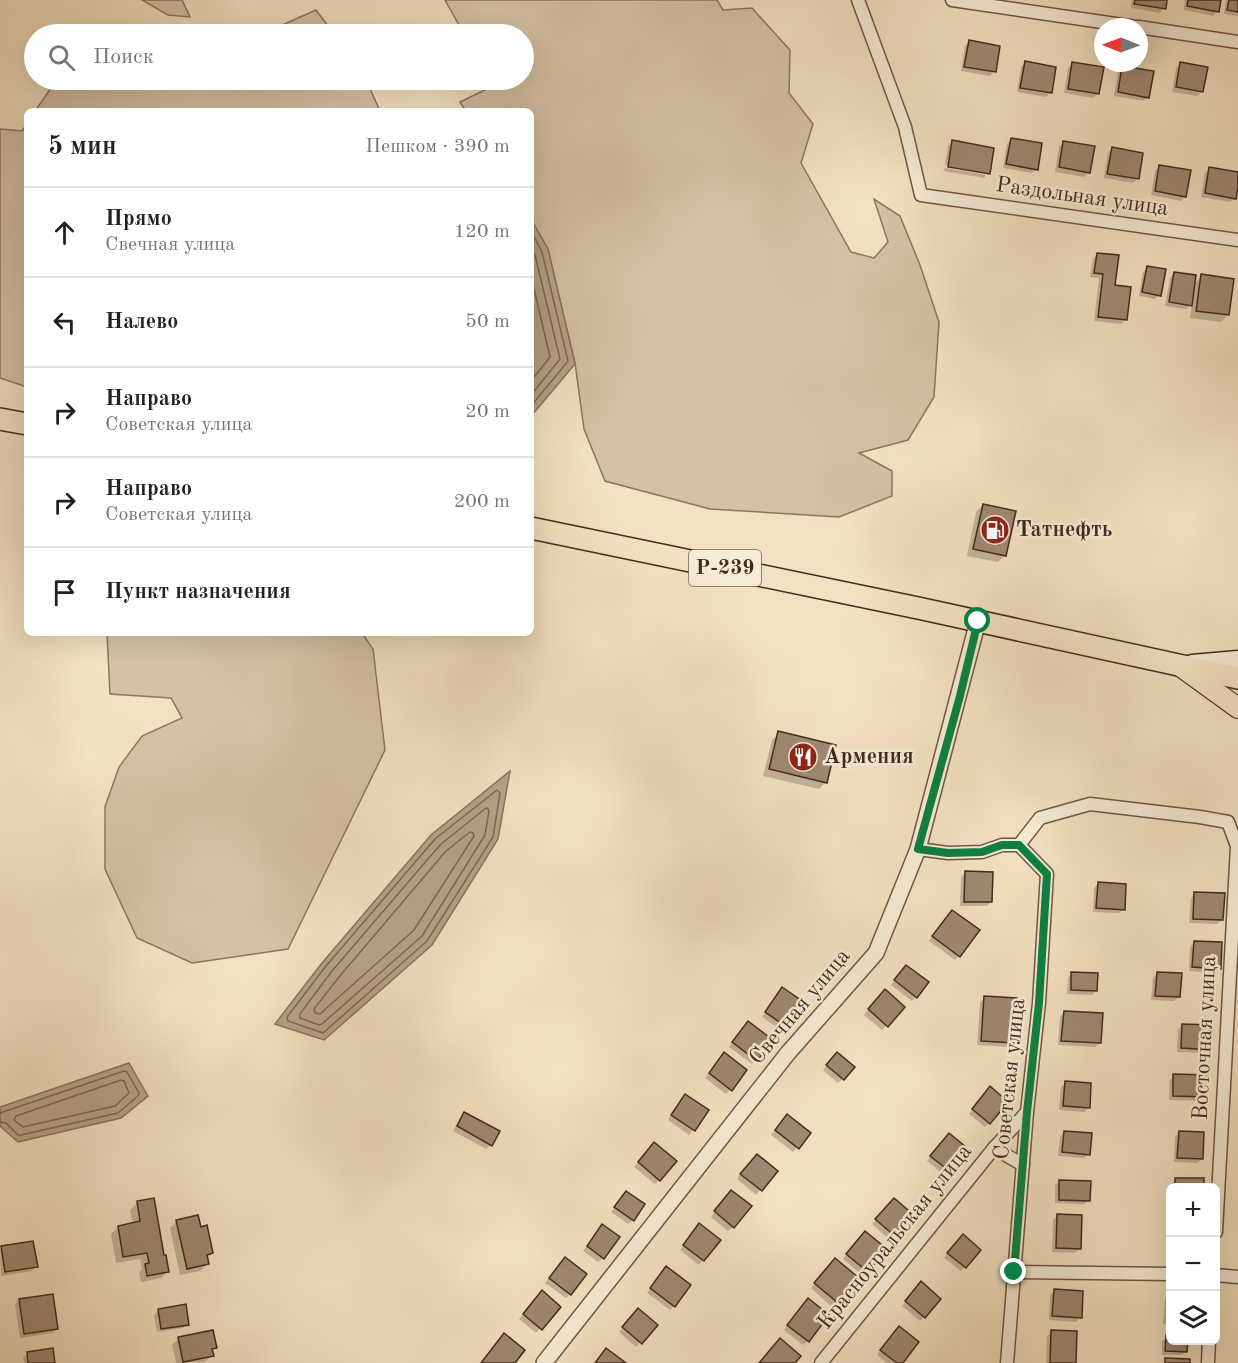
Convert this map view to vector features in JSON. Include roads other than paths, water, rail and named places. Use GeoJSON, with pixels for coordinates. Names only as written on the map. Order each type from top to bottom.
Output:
{"type":"FeatureCollection","features":[{"type":"Feature","properties":{"kind":"highway"},"geometry":{"type":"LineString","coordinates":[[0,419],[24,423]]}},
{"type":"Feature","properties":{"kind":"highway","name":"Р-239"},"geometry":{"type":"LineString","coordinates":[[534,529],[1238,678]]}},
{"type":"Feature","properties":{"kind":"main road"},"geometry":{"type":"LineString","coordinates":[[1178,665],[1238,660]]}},
{"type":"Feature","properties":{"kind":"main road"},"geometry":{"type":"LineString","coordinates":[[1178,665],[1238,708]]}},
{"type":"Feature","properties":{"kind":"street","name":"Раздольная улица"},"geometry":{"type":"LineString","coordinates":[[858,0],[905,127],[921,195],[1238,240]]}},
{"type":"Feature","properties":{"kind":"street"},"geometry":{"type":"LineString","coordinates":[[952,0],[1094,21]]}},
{"type":"Feature","properties":{"kind":"street"},"geometry":{"type":"LineString","coordinates":[[1148,28],[1238,42]]}},
{"type":"Feature","properties":{"kind":"street","name":"Свечная улица"},"geometry":{"type":"LineString","coordinates":[[544,1363],[788,1053],[876,952],[918,849],[978,621]]}},
{"type":"Feature","properties":{"kind":"street"},"geometry":{"type":"LineString","coordinates":[[918,849],[948,853],[982,852],[1002,845],[1019,845],[1040,818],[1090,804],[1228,822],[1237,846]]}},
{"type":"Feature","properties":{"kind":"street","name":"Советская улица"},"geometry":{"type":"LineString","coordinates":[[1007,1363],[1027,1112],[1039,1003],[1047,874],[1019,845]]}},
{"type":"Feature","properties":{"kind":"street","name":"Восточная улица"},"geometry":{"type":"LineString","coordinates":[[1218,1183],[1237,846]]}},
{"type":"Feature","properties":{"kind":"street","name":"Красноуральская улица"},"geometry":{"type":"LineString","coordinates":[[821,1363],[994,1148],[1027,1112]]}},
{"type":"Feature","properties":{"kind":"street"},"geometry":{"type":"LineString","coordinates":[[994,1148],[1023,1165]]}},
{"type":"Feature","properties":{"kind":"street"},"geometry":{"type":"LineString","coordinates":[[1014,1272],[1166,1274]]}},
{"type":"Feature","properties":{"kind":"street"},"geometry":{"type":"LineString","coordinates":[[1220,1275],[1238,1277]]}},
{"type":"Feature","properties":{"kind":"street"},"geometry":{"type":"LineString","coordinates":[[1208,1363],[1209,1345]]}},
{"type":"Feature","properties":{"kind":"water"},"geometry":{"type":"Polygon","coordinates":[[[534,224],[548,249],[575,364],[534,413],[534,224]]]}},
{"type":"Feature","properties":{"kind":"water"},"geometry":{"type":"Polygon","coordinates":[[[510,771],[498,839],[432,945],[324,1040],[275,1024],[322,963],[431,835],[510,771]]]}},
{"type":"Feature","properties":{"kind":"water"},"geometry":{"type":"Polygon","coordinates":[[[129,1063],[148,1096],[121,1118],[18,1142],[0,1126],[0,1107],[129,1063]]]}},
{"type":"Feature","properties":{"kind":"place","name":"Татнефть"},"geometry":{"type":"Point","coordinates":[995,530]}},
{"type":"Feature","properties":{"kind":"place","name":"Армения"},"geometry":{"type":"Point","coordinates":[803,757]}}]}
